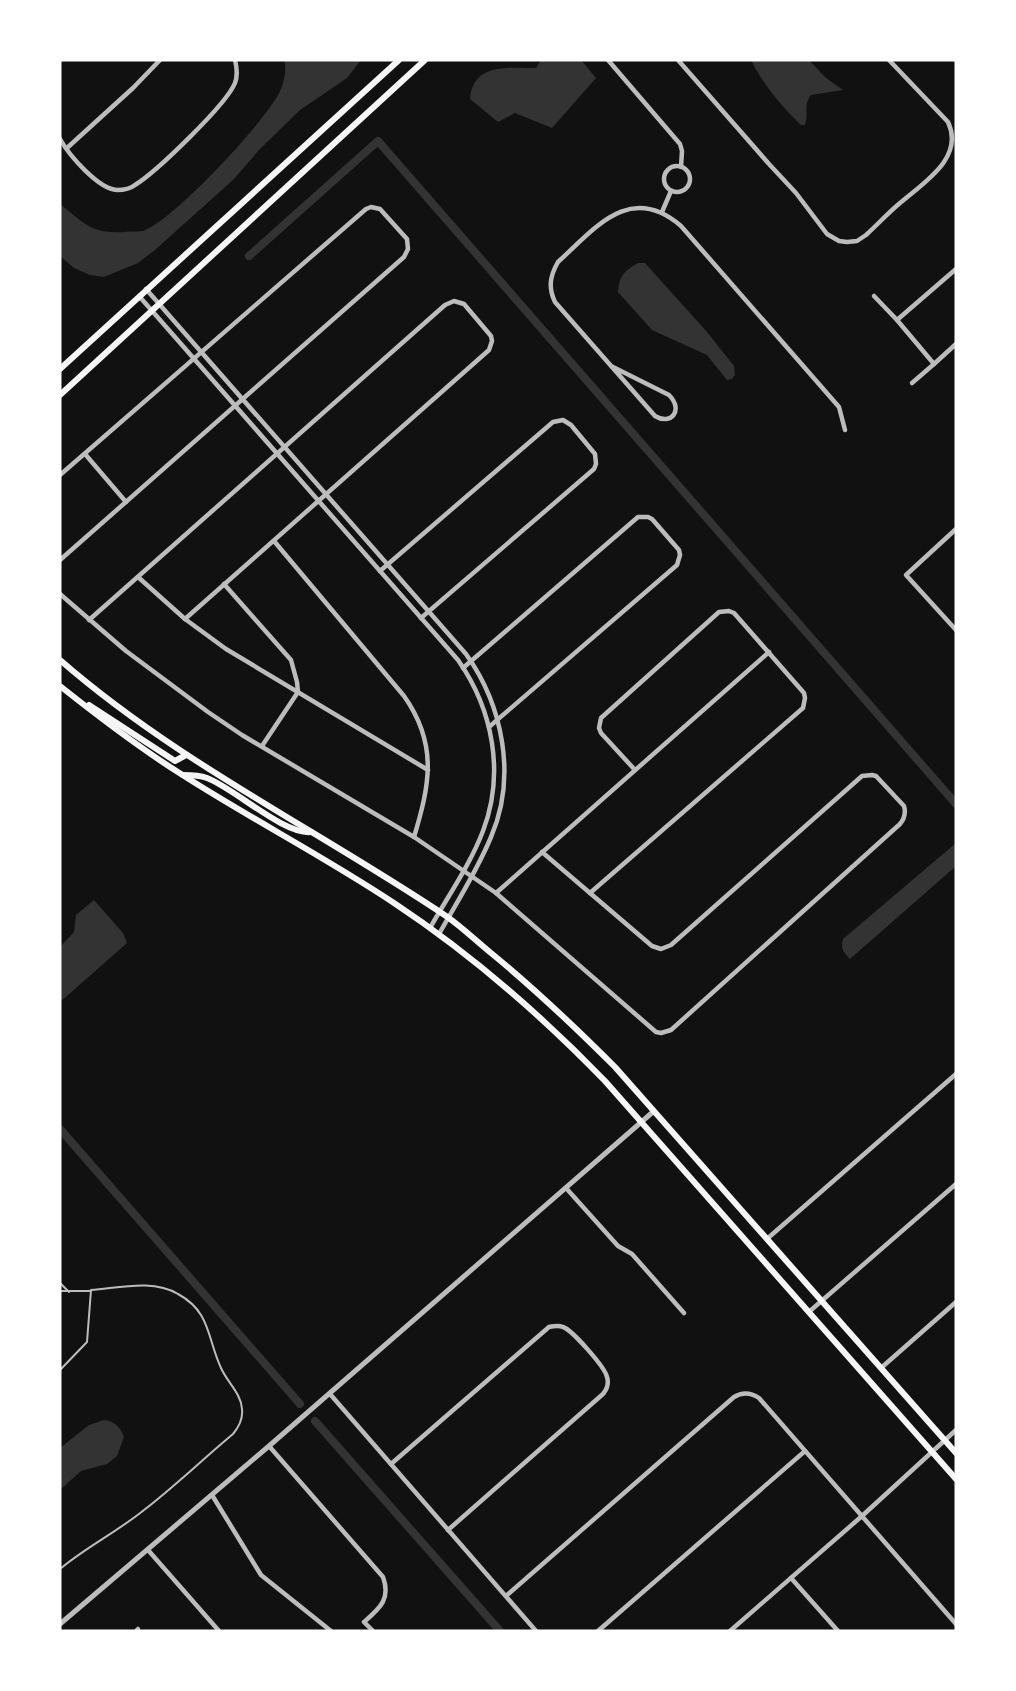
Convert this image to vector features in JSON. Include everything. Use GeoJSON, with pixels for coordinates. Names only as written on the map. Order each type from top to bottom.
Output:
{"type":"FeatureCollection","features":[{"type":"Feature","properties":{"kind":"main road"},"geometry":{"type":"LineString","coordinates":[[60,369],[399,60]]}},
{"type":"Feature","properties":{"kind":"main road"},"geometry":{"type":"LineString","coordinates":[[60,395],[425,60]]}},
{"type":"Feature","properties":{"kind":"main road"},"geometry":{"type":"LineString","coordinates":[[60,660],[84,682],[186,755],[448,918],[560,1013],[615,1067],[956,1453]]}},
{"type":"Feature","properties":{"kind":"main road"},"geometry":{"type":"LineString","coordinates":[[60,686],[131,741],[181,774],[357,879],[439,934],[512,992],[550,1026],[642,1121],[956,1479]]}},
{"type":"Feature","properties":{"kind":"main road"},"geometry":{"type":"LineString","coordinates":[[73,696],[119,723],[175,761],[186,755]]}},
{"type":"Feature","properties":{"kind":"main road"},"geometry":{"type":"LineString","coordinates":[[181,774],[207,778],[282,823],[305,832],[312,832]]}},
{"type":"Feature","properties":{"kind":"street"},"geometry":{"type":"LineString","coordinates":[[67,148],[160,60]]}},
{"type":"Feature","properties":{"kind":"street"},"geometry":{"type":"LineString","coordinates":[[60,139],[99,183],[115,190],[131,188],[183,143],[218,107],[235,83],[237,72],[235,60]]}},
{"type":"Feature","properties":{"kind":"street"},"geometry":{"type":"LineString","coordinates":[[608,60],[680,144],[681,167]]}},
{"type":"Feature","properties":{"kind":"street"},"geometry":{"type":"LineString","coordinates":[[678,60],[796,193],[826,234],[839,241],[847,242],[857,241],[866,235],[934,174],[951,150],[952,133],[948,122],[889,60]]}},
{"type":"Feature","properties":{"kind":"street"},"geometry":{"type":"LineString","coordinates":[[681,167],[687,172],[689,184],[683,190],[671,190],[666,185],[665,174],[670,168],[681,167]]}},
{"type":"Feature","properties":{"kind":"street"},"geometry":{"type":"LineString","coordinates":[[662,212],[671,190]]}},
{"type":"Feature","properties":{"kind":"street"},"geometry":{"type":"LineString","coordinates":[[60,475],[366,209],[376,207],[384,212],[407,239],[407,254],[60,560]]}},
{"type":"Feature","properties":{"kind":"street"},"geometry":{"type":"LineString","coordinates":[[611,366],[669,394],[677,407],[674,414],[668,419],[655,416],[611,366],[555,302],[550,292],[553,270],[558,262],[608,217],[625,209],[637,208],[662,212],[681,226],[839,407],[846,430]]}},
{"type":"Feature","properties":{"kind":"street"},"geometry":{"type":"LineString","coordinates":[[897,320],[956,269]]}},
{"type":"Feature","properties":{"kind":"street"},"geometry":{"type":"LineString","coordinates":[[146,289],[471,661],[491,699],[498,720],[504,769],[502,798],[492,837],[439,934]]}},
{"type":"Feature","properties":{"kind":"street"},"geometry":{"type":"LineString","coordinates":[[139,296],[421,618],[463,668],[482,702],[489,728],[494,769],[492,796],[482,833],[430,928]]}},
{"type":"Feature","properties":{"kind":"street"},"geometry":{"type":"LineString","coordinates":[[874,296],[934,364]]}},
{"type":"Feature","properties":{"kind":"street"},"geometry":{"type":"LineString","coordinates":[[89,620],[445,305],[454,302],[464,304],[488,332],[492,341],[489,350],[184,619]]}},
{"type":"Feature","properties":{"kind":"street"},"geometry":{"type":"LineString","coordinates":[[912,383],[956,344]]}},
{"type":"Feature","properties":{"kind":"street"},"geometry":{"type":"LineString","coordinates":[[380,571],[553,422],[563,420],[571,425],[595,454],[596,464],[591,473],[421,618]]}},
{"type":"Feature","properties":{"kind":"street"},"geometry":{"type":"LineString","coordinates":[[85,454],[126,502]]}},
{"type":"Feature","properties":{"kind":"street"},"geometry":{"type":"LineString","coordinates":[[463,668],[634,520],[643,516],[652,519],[676,546],[680,555],[677,565],[489,728]]}},
{"type":"Feature","properties":{"kind":"street"},"geometry":{"type":"LineString","coordinates":[[956,529],[906,575],[956,630]]}},
{"type":"Feature","properties":{"kind":"street"},"geometry":{"type":"LineString","coordinates":[[274,541],[407,700],[422,730],[428,770],[424,802],[414,837]]}},
{"type":"Feature","properties":{"kind":"street"},"geometry":{"type":"LineString","coordinates":[[138,577],[184,619],[226,649],[428,770]]}},
{"type":"Feature","properties":{"kind":"street"},"geometry":{"type":"LineString","coordinates":[[224,584],[291,660],[297,682],[298,692],[262,746]]}},
{"type":"Feature","properties":{"kind":"street"},"geometry":{"type":"LineString","coordinates":[[60,594],[169,684],[262,746],[414,837],[496,893],[652,1029],[661,1033],[671,1030],[680,1022],[900,824],[905,816],[903,806],[880,780],[872,775],[862,776],[671,945],[662,949],[652,946],[542,852]]}},
{"type":"Feature","properties":{"kind":"street"},"geometry":{"type":"LineString","coordinates":[[590,893],[800,711],[805,703],[804,693],[738,616],[729,611],[719,612],[604,714],[599,723],[601,732],[635,770]]}},
{"type":"Feature","properties":{"kind":"street"},"geometry":{"type":"LineString","coordinates":[[496,893],[769,652]]}},
{"type":"Feature","properties":{"kind":"street"},"geometry":{"type":"LineString","coordinates":[[492,796],[502,798]]}},
{"type":"Feature","properties":{"kind":"street"},"geometry":{"type":"LineString","coordinates":[[768,1238],[956,1074]]}},
{"type":"Feature","properties":{"kind":"street"},"geometry":{"type":"LineString","coordinates":[[60,1624],[330,1394],[654,1111]]}},
{"type":"Feature","properties":{"kind":"street"},"geometry":{"type":"LineString","coordinates":[[810,1311],[956,1184]]}},
{"type":"Feature","properties":{"kind":"street"},"geometry":{"type":"LineString","coordinates":[[566,1188],[618,1246],[632,1254],[684,1313]]}},
{"type":"Feature","properties":{"kind":"street"},"geometry":{"type":"LineString","coordinates":[[881,1368],[956,1302]]}},
{"type":"Feature","properties":{"kind":"street"},"geometry":{"type":"LineString","coordinates":[[391,1464],[545,1330],[560,1326],[570,1331],[604,1369],[608,1379],[603,1394],[448,1530]]}},
{"type":"Feature","properties":{"kind":"street"},"geometry":{"type":"LineString","coordinates":[[506,1596],[734,1397],[749,1393],[759,1398],[956,1624]]}},
{"type":"Feature","properties":{"kind":"street"},"geometry":{"type":"LineString","coordinates":[[330,1394],[536,1631]]}},
{"type":"Feature","properties":{"kind":"street"},"geometry":{"type":"LineString","coordinates":[[730,1631],[956,1430]]}},
{"type":"Feature","properties":{"kind":"street"},"geometry":{"type":"LineString","coordinates":[[269,1446],[383,1577],[386,1590],[384,1601],[378,1610],[364,1622],[372,1631]]}},
{"type":"Feature","properties":{"kind":"street"},"geometry":{"type":"LineString","coordinates":[[598,1631],[805,1451]]}},
{"type":"Feature","properties":{"kind":"street"},"geometry":{"type":"LineString","coordinates":[[212,1495],[261,1575],[331,1631]]}},
{"type":"Feature","properties":{"kind":"street"},"geometry":{"type":"LineString","coordinates":[[148,1550],[219,1631]]}},
{"type":"Feature","properties":{"kind":"street"},"geometry":{"type":"LineString","coordinates":[[791,1578],[838,1631]]}},
{"type":"Feature","properties":{"kind":"lane"},"geometry":{"type":"LineString","coordinates":[[60,1283],[69,1292]]}},
{"type":"Feature","properties":{"kind":"lane"},"geometry":{"type":"LineString","coordinates":[[60,1292],[152,1286],[173,1291],[187,1299],[195,1306],[207,1324],[221,1370],[240,1398],[242,1414],[233,1434],[144,1511],[79,1553],[60,1569]]}},
{"type":"Feature","properties":{"kind":"lane"},"geometry":{"type":"LineString","coordinates":[[60,1370],[87,1342],[91,1290]]}},
{"type":"Feature","properties":{"kind":"shaded area"},"geometry":{"type":"Polygon","coordinates":[[[284,60],[361,60],[347,78],[300,110],[259,150],[234,179],[138,263],[104,277],[90,275],[74,268],[60,256],[60,204],[89,226],[113,232],[143,231],[157,224],[175,209],[239,146],[272,105],[283,84],[284,60]]]}},
{"type":"Feature","properties":{"kind":"shaded area"},"geometry":{"type":"Polygon","coordinates":[[[541,60],[581,60],[596,78],[552,128],[515,113],[498,122],[470,99],[473,87],[485,73],[504,68],[536,68],[541,60]]]}},
{"type":"Feature","properties":{"kind":"shaded area"},"geometry":{"type":"Polygon","coordinates":[[[751,60],[809,60],[826,78],[843,90],[811,95],[807,102],[805,125],[801,125],[773,94],[751,60]]]}},
{"type":"Feature","properties":{"kind":"shaded area"},"geometry":{"type":"Polygon","coordinates":[[[638,263],[645,263],[707,332],[734,366],[735,375],[732,379],[727,380],[707,355],[652,330],[618,292],[623,274],[638,263]]]}},
{"type":"Feature","properties":{"kind":"shaded area"},"geometry":{"type":"Polygon","coordinates":[[[956,843],[956,866],[850,959],[843,950],[843,939],[956,843]]]}},
{"type":"Feature","properties":{"kind":"shaded area"},"geometry":{"type":"Polygon","coordinates":[[[94,900],[123,933],[127,943],[60,1002],[60,947],[74,932],[76,915],[94,900]]]}},
{"type":"Feature","properties":{"kind":"shaded area"},"geometry":{"type":"Polygon","coordinates":[[[104,1420],[117,1425],[124,1437],[117,1456],[107,1464],[81,1471],[60,1490],[60,1448],[89,1425],[104,1420]]]}},
{"type":"Feature","properties":{"kind":"waterway"},"geometry":{"type":"LineString","coordinates":[[249,256],[378,141],[956,804]]}},
{"type":"Feature","properties":{"kind":"waterway"},"geometry":{"type":"LineString","coordinates":[[60,1129],[300,1404]]}},
{"type":"Feature","properties":{"kind":"waterway"},"geometry":{"type":"LineString","coordinates":[[315,1421],[500,1631]]}}]}
